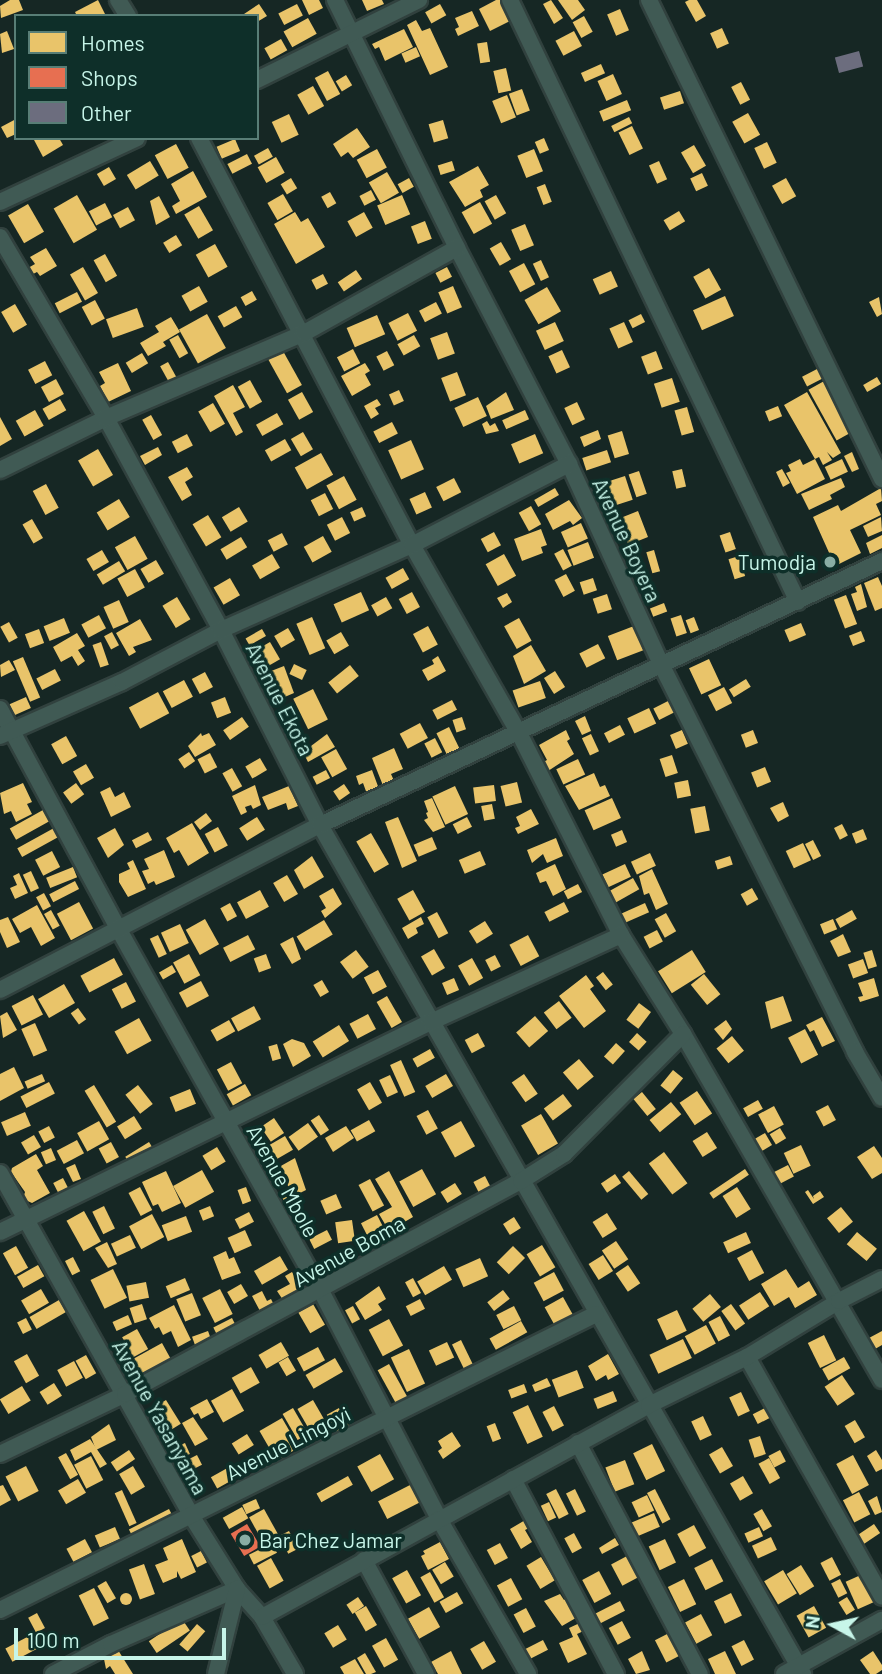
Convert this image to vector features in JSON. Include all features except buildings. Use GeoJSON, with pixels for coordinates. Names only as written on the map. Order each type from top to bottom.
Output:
{"type":"FeatureCollection","features":[{"type":"Feature","properties":{"kind":"street","name":"Avenue Boyera"},"geometry":{"type":"LineString","coordinates":[[335,0],[457,248],[569,464],[661,664],[855,1052],[882,1098]]}},
{"type":"Feature","properties":{"kind":"street"},"geometry":{"type":"LineString","coordinates":[[259,79],[419,0]]}},
{"type":"Feature","properties":{"kind":"street"},"geometry":{"type":"LineString","coordinates":[[510,0],[798,602]]}},
{"type":"Feature","properties":{"kind":"street"},"geometry":{"type":"LineString","coordinates":[[649,0],[882,479]]}},
{"type":"Feature","properties":{"kind":"street"},"geometry":{"type":"LineString","coordinates":[[0,202],[133,140]]}},
{"type":"Feature","properties":{"kind":"street"},"geometry":{"type":"LineString","coordinates":[[200,140],[304,333],[412,545],[519,733],[621,935],[683,1034],[839,1301],[882,1380]]}},
{"type":"Feature","properties":{"kind":"street","name":"Avenue Ekota"},"geometry":{"type":"LineString","coordinates":[[0,237],[106,418],[221,630],[320,825],[649,1405],[795,1671]]}},
{"type":"Feature","properties":{"kind":"street"},"geometry":{"type":"LineString","coordinates":[[0,470],[106,418],[304,333],[457,248]]}},
{"type":"Feature","properties":{"kind":"street"},"geometry":{"type":"LineString","coordinates":[[6,733],[122,682],[221,630],[412,545],[569,464]]}},
{"type":"Feature","properties":{"kind":"street"},"geometry":{"type":"LineString","coordinates":[[0,990],[320,825],[882,561]]}},
{"type":"Feature","properties":{"kind":"street","name":"Avenue Mbole"},"geometry":{"type":"LineString","coordinates":[[0,709],[6,733],[321,1291],[439,1519],[527,1674]]}},
{"type":"Feature","properties":{"kind":"street"},"geometry":{"type":"LineString","coordinates":[[0,1232],[431,1022],[621,935]]}},
{"type":"Feature","properties":{"kind":"street","name":"Avenue Boma"},"geometry":{"type":"LineString","coordinates":[[0,1454],[125,1394],[522,1181],[564,1154],[683,1034]]}},
{"type":"Feature","properties":{"kind":"street","name":"Avenue Yasanyama"},"geometry":{"type":"LineString","coordinates":[[0,1173],[192,1517],[237,1588],[262,1617],[295,1674]]}},
{"type":"Feature","properties":{"kind":"street"},"geometry":{"type":"LineString","coordinates":[[262,1617],[578,1443],[747,1357],[839,1301],[882,1279]]}},
{"type":"Feature","properties":{"kind":"street","name":"Avenue Lingoyi"},"geometry":{"type":"LineString","coordinates":[[0,1610],[192,1517],[388,1416],[596,1314]]}},
{"type":"Feature","properties":{"kind":"street"},"geometry":{"type":"LineString","coordinates":[[747,1357],[882,1597]]}},
{"type":"Feature","properties":{"kind":"street"},"geometry":{"type":"LineString","coordinates":[[578,1443],[700,1674]]}},
{"type":"Feature","properties":{"kind":"street"},"geometry":{"type":"LineString","coordinates":[[513,1479],[616,1674]]}},
{"type":"Feature","properties":{"kind":"street"},"geometry":{"type":"LineString","coordinates":[[364,1560],[426,1674]]}},
{"type":"Feature","properties":{"kind":"street"},"geometry":{"type":"LineString","coordinates":[[53,1674],[111,1644],[237,1588]]}},
{"type":"Feature","properties":{"kind":"street"},"geometry":{"type":"LineString","coordinates":[[216,1674],[237,1588]]}},
{"type":"Feature","properties":{"kind":"street"},"geometry":{"type":"LineString","coordinates":[[795,1671],[882,1620]]}},
{"type":"Feature","properties":{"kind":"place","name":"Tumodja"},"geometry":{"type":"Point","coordinates":[830,562]}},
{"type":"Feature","properties":{"kind":"place","name":"Bar Chez Jamar"},"geometry":{"type":"Point","coordinates":[245,1540]}}]}
